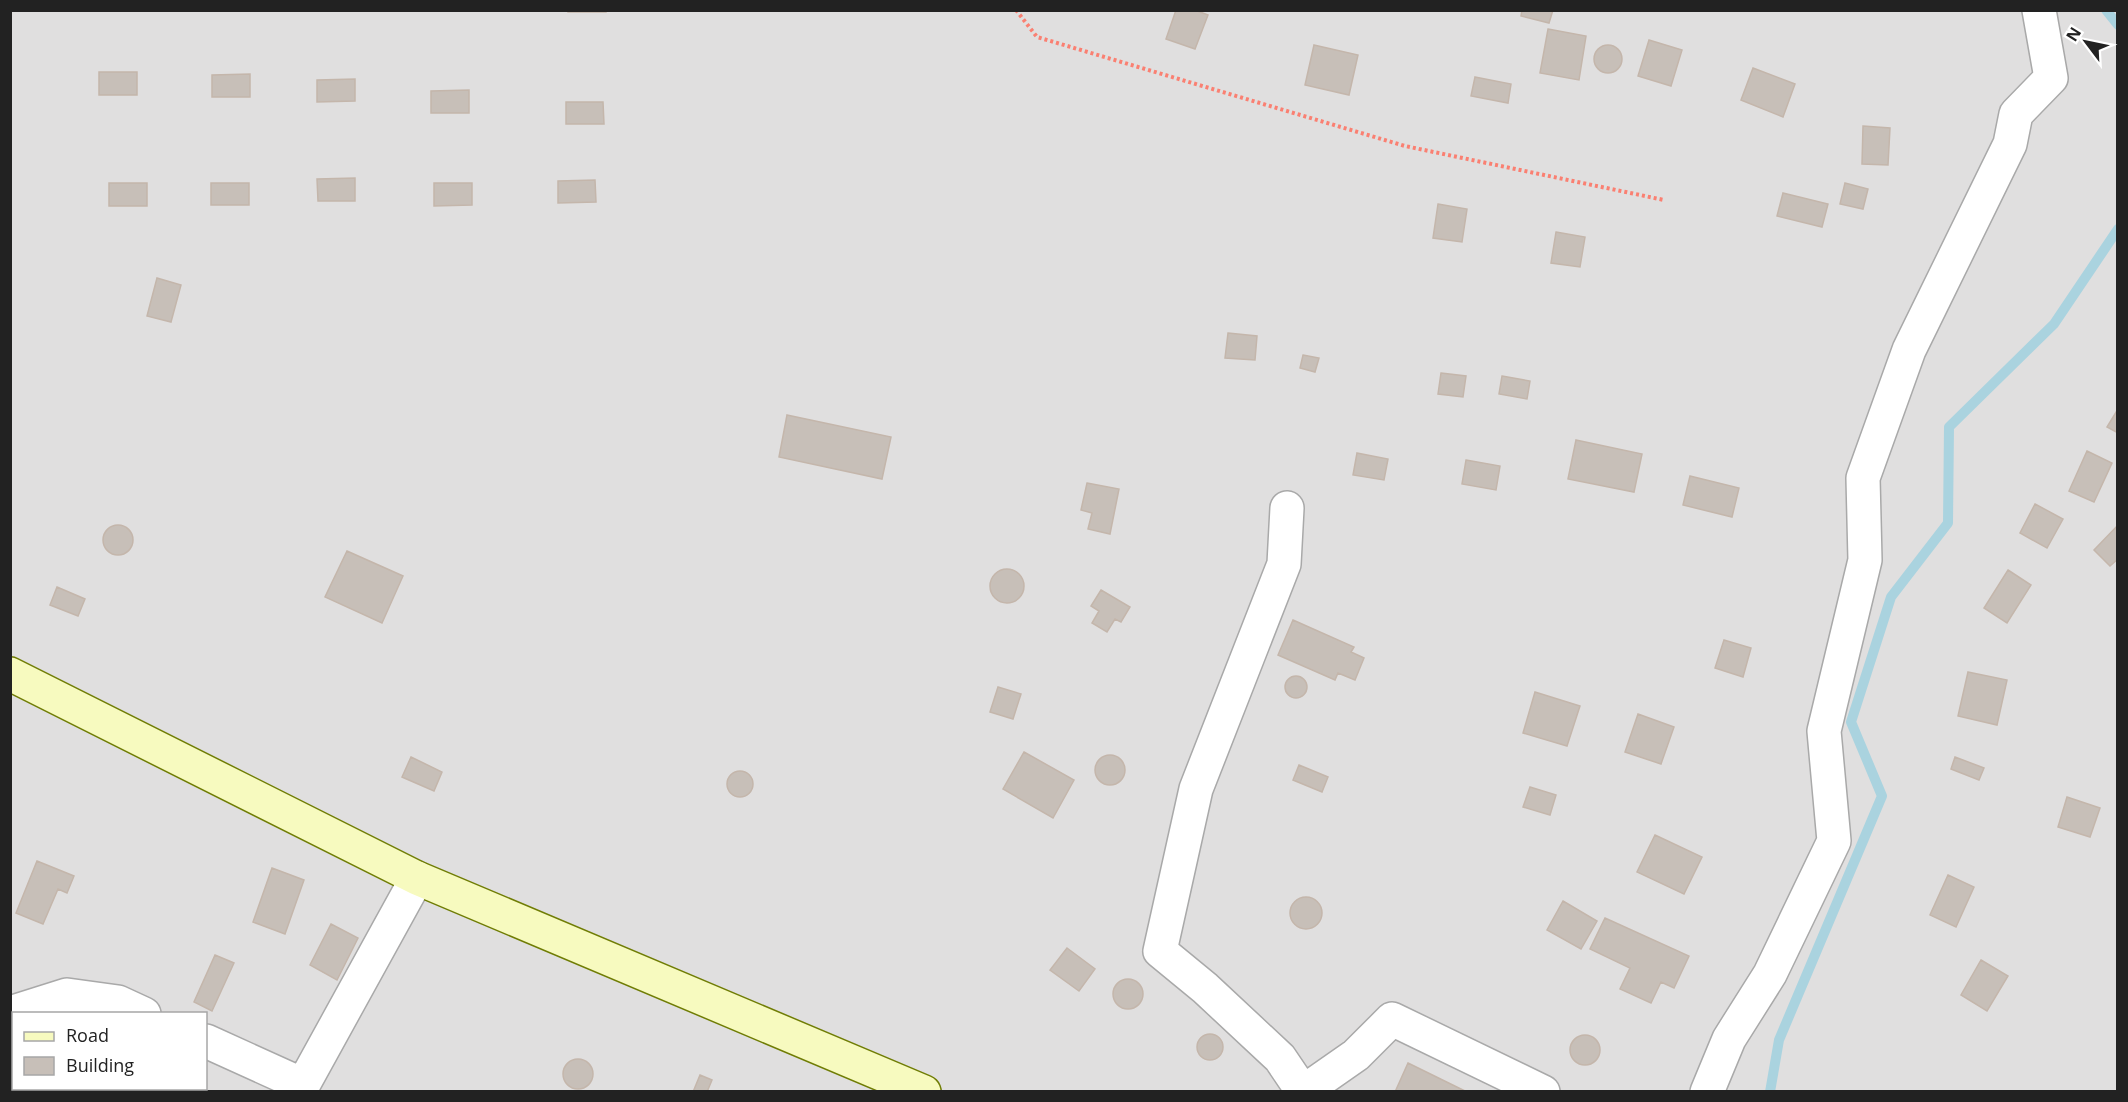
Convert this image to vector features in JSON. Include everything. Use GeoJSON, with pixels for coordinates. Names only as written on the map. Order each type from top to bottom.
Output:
{"type":"FeatureCollection","features":[{"type":"Feature","properties":{"kind":"main road"},"geometry":{"type":"LineString","coordinates":[[10,674],[417,878],[924,1092]]}},
{"type":"Feature","properties":{"kind":"street"},"geometry":{"type":"LineString","coordinates":[[1707,1092],[1729,1039],[1770,974],[1833,841],[1824,731],[1865,560],[1863,478],[1909,350],[2010,144],[2016,114],[2051,78],[2039,10]]}},
{"type":"Feature","properties":{"kind":"street"},"geometry":{"type":"LineString","coordinates":[[1287,508],[1284,564],[1196,789],[1160,951],[1205,988],[1280,1058],[1303,1092],[1356,1055],[1392,1019],[1544,1092]]}},
{"type":"Feature","properties":{"kind":"street"},"geometry":{"type":"LineString","coordinates":[[207,1041],[303,1085],[417,878]]}},
{"type":"Feature","properties":{"kind":"street"},"geometry":{"type":"LineString","coordinates":[[13,1012],[67,995],[118,1002],[140,1012]]}},
{"type":"Feature","properties":{"kind":"path"},"geometry":{"type":"LineString","coordinates":[[1016,10],[1037,38],[1394,142],[1664,200]]}},
{"type":"Feature","properties":{"kind":"shaded area"},"geometry":{"type":"Polygon","coordinates":[[[10,11],[2117,11],[2117,1091],[11,1091],[10,11]]]}},
{"type":"Feature","properties":{"kind":"building"},"geometry":{"type":"Polygon","coordinates":[[[568,10],[606,10],[606,12],[568,12],[568,10]]]}},
{"type":"Feature","properties":{"kind":"building"},"geometry":{"type":"Polygon","coordinates":[[[1176,10],[1195,10],[1208,15],[1195,49],[1166,39],[1176,10]]]}},
{"type":"Feature","properties":{"kind":"building"},"geometry":{"type":"Polygon","coordinates":[[[1522,10],[1553,10],[1549,23],[1521,16],[1522,10]]]}},
{"type":"Feature","properties":{"kind":"building"},"geometry":{"type":"Polygon","coordinates":[[[1548,29],[1586,36],[1579,80],[1540,73],[1548,29]]]}},
{"type":"Feature","properties":{"kind":"building"},"geometry":{"type":"Polygon","coordinates":[[[1649,40],[1682,50],[1671,86],[1638,76],[1649,40]]]}},
{"type":"Feature","properties":{"kind":"building"},"geometry":{"type":"Polygon","coordinates":[[[1314,45],[1358,55],[1349,95],[1305,85],[1314,45]]]}},
{"type":"Feature","properties":{"kind":"building"},"geometry":{"type":"Polygon","coordinates":[[[1608,45],[1618,49],[1622,59],[1618,69],[1608,73],[1598,69],[1594,59],[1598,49],[1608,45]]]}},
{"type":"Feature","properties":{"kind":"building"},"geometry":{"type":"Polygon","coordinates":[[[1753,68],[1795,84],[1783,117],[1741,100],[1753,68]]]}},
{"type":"Feature","properties":{"kind":"building"},"geometry":{"type":"Polygon","coordinates":[[[99,72],[137,72],[137,95],[99,95],[99,72]]]}},
{"type":"Feature","properties":{"kind":"building"},"geometry":{"type":"Polygon","coordinates":[[[250,74],[250,97],[212,97],[212,75],[250,74]]]}},
{"type":"Feature","properties":{"kind":"building"},"geometry":{"type":"Polygon","coordinates":[[[1475,77],[1511,84],[1508,103],[1471,96],[1475,77]]]}},
{"type":"Feature","properties":{"kind":"building"},"geometry":{"type":"Polygon","coordinates":[[[355,79],[355,101],[317,102],[317,80],[355,79]]]}},
{"type":"Feature","properties":{"kind":"building"},"geometry":{"type":"Polygon","coordinates":[[[469,90],[469,113],[431,113],[431,91],[469,90]]]}},
{"type":"Feature","properties":{"kind":"building"},"geometry":{"type":"Polygon","coordinates":[[[566,102],[603,102],[604,124],[566,124],[566,102]]]}},
{"type":"Feature","properties":{"kind":"building"},"geometry":{"type":"Polygon","coordinates":[[[1863,126],[1890,128],[1888,165],[1862,164],[1863,126]]]}},
{"type":"Feature","properties":{"kind":"building"},"geometry":{"type":"Polygon","coordinates":[[[355,178],[355,201],[318,201],[317,179],[355,178]]]}},
{"type":"Feature","properties":{"kind":"building"},"geometry":{"type":"Polygon","coordinates":[[[595,180],[596,202],[558,203],[558,181],[595,180]]]}},
{"type":"Feature","properties":{"kind":"building"},"geometry":{"type":"Polygon","coordinates":[[[109,183],[147,183],[147,206],[109,206],[109,183]]]}},
{"type":"Feature","properties":{"kind":"building"},"geometry":{"type":"Polygon","coordinates":[[[211,183],[249,183],[249,205],[211,205],[211,183]]]}},
{"type":"Feature","properties":{"kind":"building"},"geometry":{"type":"Polygon","coordinates":[[[434,183],[472,183],[472,205],[434,206],[434,183]]]}},
{"type":"Feature","properties":{"kind":"building"},"geometry":{"type":"Polygon","coordinates":[[[1845,183],[1868,189],[1863,209],[1840,204],[1845,183]]]}},
{"type":"Feature","properties":{"kind":"building"},"geometry":{"type":"Polygon","coordinates":[[[1783,193],[1828,204],[1822,227],[1777,216],[1783,193]]]}},
{"type":"Feature","properties":{"kind":"building"},"geometry":{"type":"Polygon","coordinates":[[[1438,204],[1467,209],[1462,242],[1433,238],[1438,204]]]}},
{"type":"Feature","properties":{"kind":"building"},"geometry":{"type":"Polygon","coordinates":[[[1556,232],[1585,237],[1580,267],[1551,263],[1556,232]]]}},
{"type":"Feature","properties":{"kind":"building"},"geometry":{"type":"Polygon","coordinates":[[[157,278],[181,285],[171,322],[147,316],[157,278]]]}},
{"type":"Feature","properties":{"kind":"building"},"geometry":{"type":"Polygon","coordinates":[[[1228,333],[1257,336],[1255,360],[1225,358],[1228,333]]]}},
{"type":"Feature","properties":{"kind":"building"},"geometry":{"type":"Polygon","coordinates":[[[1303,355],[1319,358],[1315,372],[1300,368],[1303,355]]]}},
{"type":"Feature","properties":{"kind":"building"},"geometry":{"type":"Polygon","coordinates":[[[1441,373],[1466,376],[1463,397],[1438,394],[1441,373]]]}},
{"type":"Feature","properties":{"kind":"building"},"geometry":{"type":"Polygon","coordinates":[[[1502,376],[1530,381],[1527,399],[1499,394],[1502,376]]]}},
{"type":"Feature","properties":{"kind":"building"},"geometry":{"type":"Polygon","coordinates":[[[2118,409],[2118,433],[2107,427],[2118,409]]]}},
{"type":"Feature","properties":{"kind":"building"},"geometry":{"type":"Polygon","coordinates":[[[787,415],[891,437],[882,479],[779,457],[787,415]]]}},
{"type":"Feature","properties":{"kind":"building"},"geometry":{"type":"Polygon","coordinates":[[[1576,440],[1642,454],[1634,492],[1568,479],[1576,440]]]}},
{"type":"Feature","properties":{"kind":"building"},"geometry":{"type":"Polygon","coordinates":[[[2087,451],[2112,463],[2094,502],[2069,491],[2087,451]]]}},
{"type":"Feature","properties":{"kind":"building"},"geometry":{"type":"Polygon","coordinates":[[[1357,453],[1388,459],[1384,480],[1353,475],[1357,453]]]}},
{"type":"Feature","properties":{"kind":"building"},"geometry":{"type":"Polygon","coordinates":[[[1466,460],[1500,466],[1496,490],[1462,484],[1466,460]]]}},
{"type":"Feature","properties":{"kind":"building"},"geometry":{"type":"Polygon","coordinates":[[[1690,476],[1739,488],[1732,517],[1683,505],[1690,476]]]}},
{"type":"Feature","properties":{"kind":"building"},"geometry":{"type":"Polygon","coordinates":[[[1087,483],[1119,489],[1110,534],[1088,529],[1092,513],[1081,510],[1087,483]]]}},
{"type":"Feature","properties":{"kind":"building"},"geometry":{"type":"Polygon","coordinates":[[[2035,504],[2063,519],[2047,548],[2020,533],[2035,504]]]}},
{"type":"Feature","properties":{"kind":"building"},"geometry":{"type":"Polygon","coordinates":[[[118,525],[128,530],[133,540],[128,550],[118,555],[108,550],[103,540],[108,530],[118,525]]]}},
{"type":"Feature","properties":{"kind":"building"},"geometry":{"type":"Polygon","coordinates":[[[2118,525],[2118,559],[2110,566],[2094,550],[2118,525]]]}},
{"type":"Feature","properties":{"kind":"building"},"geometry":{"type":"Polygon","coordinates":[[[347,551],[403,576],[382,623],[325,597],[347,551]]]}},
{"type":"Feature","properties":{"kind":"building"},"geometry":{"type":"Polygon","coordinates":[[[1007,569],[1019,574],[1024,586],[1019,598],[1007,603],[995,598],[990,586],[995,574],[1007,569]]]}},
{"type":"Feature","properties":{"kind":"building"},"geometry":{"type":"Polygon","coordinates":[[[2008,570],[2031,585],[2007,623],[1984,608],[2008,570]]]}},
{"type":"Feature","properties":{"kind":"building"},"geometry":{"type":"Polygon","coordinates":[[[57,587],[85,599],[78,616],[50,605],[57,587]]]}},
{"type":"Feature","properties":{"kind":"building"},"geometry":{"type":"Polygon","coordinates":[[[1101,590],[1130,607],[1121,622],[1115,619],[1107,632],[1092,623],[1099,611],[1091,606],[1101,590]]]}},
{"type":"Feature","properties":{"kind":"building"},"geometry":{"type":"Polygon","coordinates":[[[1293,620],[1354,647],[1351,652],[1364,658],[1355,680],[1338,673],[1335,680],[1278,655],[1293,620]]]}},
{"type":"Feature","properties":{"kind":"building"},"geometry":{"type":"Polygon","coordinates":[[[1724,640],[1751,648],[1743,677],[1715,668],[1724,640]]]}},
{"type":"Feature","properties":{"kind":"building"},"geometry":{"type":"Polygon","coordinates":[[[1968,672],[2007,680],[1997,725],[1958,716],[1968,672]]]}},
{"type":"Feature","properties":{"kind":"building"},"geometry":{"type":"Polygon","coordinates":[[[1296,676],[1304,679],[1307,687],[1304,695],[1296,698],[1288,695],[1285,687],[1288,679],[1296,676]]]}},
{"type":"Feature","properties":{"kind":"building"},"geometry":{"type":"Polygon","coordinates":[[[998,687],[1021,694],[1013,719],[990,712],[998,687]]]}},
{"type":"Feature","properties":{"kind":"building"},"geometry":{"type":"Polygon","coordinates":[[[1535,692],[1580,706],[1567,746],[1523,733],[1535,692]]]}},
{"type":"Feature","properties":{"kind":"building"},"geometry":{"type":"Polygon","coordinates":[[[1638,714],[1674,727],[1661,764],[1625,752],[1638,714]]]}},
{"type":"Feature","properties":{"kind":"building"},"geometry":{"type":"Polygon","coordinates":[[[1024,752],[1074,780],[1053,818],[1003,789],[1024,752]]]}},
{"type":"Feature","properties":{"kind":"building"},"geometry":{"type":"Polygon","coordinates":[[[1110,755],[1116,756],[1124,764],[1124,776],[1116,784],[1110,785],[1104,784],[1096,776],[1095,770],[1096,764],[1104,756],[1110,755]]]}},
{"type":"Feature","properties":{"kind":"building"},"geometry":{"type":"Polygon","coordinates":[[[411,757],[442,772],[434,791],[402,777],[411,757]]]}},
{"type":"Feature","properties":{"kind":"building"},"geometry":{"type":"Polygon","coordinates":[[[1955,757],[1984,768],[1979,780],[1951,769],[1955,757]]]}},
{"type":"Feature","properties":{"kind":"building"},"geometry":{"type":"Polygon","coordinates":[[[1299,765],[1328,777],[1322,792],[1293,780],[1299,765]]]}},
{"type":"Feature","properties":{"kind":"building"},"geometry":{"type":"Polygon","coordinates":[[[740,771],[749,775],[753,784],[749,793],[740,797],[731,793],[727,784],[731,775],[740,771]]]}},
{"type":"Feature","properties":{"kind":"building"},"geometry":{"type":"Polygon","coordinates":[[[1530,787],[1556,795],[1550,815],[1523,807],[1530,787]]]}},
{"type":"Feature","properties":{"kind":"building"},"geometry":{"type":"Polygon","coordinates":[[[2067,797],[2100,808],[2090,837],[2058,827],[2067,797]]]}},
{"type":"Feature","properties":{"kind":"building"},"geometry":{"type":"Polygon","coordinates":[[[1655,835],[1702,857],[1684,894],[1637,872],[1655,835]]]}},
{"type":"Feature","properties":{"kind":"building"},"geometry":{"type":"Polygon","coordinates":[[[37,861],[74,876],[67,893],[58,889],[43,924],[16,913],[37,861]]]}},
{"type":"Feature","properties":{"kind":"building"},"geometry":{"type":"Polygon","coordinates":[[[272,868],[304,880],[285,934],[253,922],[272,868]]]}},
{"type":"Feature","properties":{"kind":"building"},"geometry":{"type":"Polygon","coordinates":[[[1948,875],[1974,887],[1956,927],[1930,915],[1948,875]]]}},
{"type":"Feature","properties":{"kind":"building"},"geometry":{"type":"Polygon","coordinates":[[[1306,897],[1317,902],[1322,913],[1317,924],[1306,929],[1295,924],[1290,913],[1295,902],[1306,897]]]}},
{"type":"Feature","properties":{"kind":"building"},"geometry":{"type":"Polygon","coordinates":[[[1563,901],[1597,921],[1581,949],[1547,930],[1563,901]]]}},
{"type":"Feature","properties":{"kind":"building"},"geometry":{"type":"Polygon","coordinates":[[[1605,918],[1689,956],[1674,988],[1661,982],[1651,1003],[1620,989],[1630,968],[1590,949],[1605,918]]]}},
{"type":"Feature","properties":{"kind":"building"},"geometry":{"type":"Polygon","coordinates":[[[331,924],[358,938],[337,980],[310,965],[331,924]]]}},
{"type":"Feature","properties":{"kind":"building"},"geometry":{"type":"Polygon","coordinates":[[[1067,948],[1095,969],[1079,991],[1050,970],[1067,948]]]}},
{"type":"Feature","properties":{"kind":"building"},"geometry":{"type":"Polygon","coordinates":[[[215,955],[234,963],[212,1011],[194,1002],[215,955]]]}},
{"type":"Feature","properties":{"kind":"building"},"geometry":{"type":"Polygon","coordinates":[[[1981,960],[2008,976],[1987,1011],[1961,995],[1981,960]]]}},
{"type":"Feature","properties":{"kind":"building"},"geometry":{"type":"Polygon","coordinates":[[[1128,979],[1139,983],[1143,994],[1139,1005],[1128,1009],[1117,1005],[1113,994],[1117,983],[1128,979]]]}},
{"type":"Feature","properties":{"kind":"building"},"geometry":{"type":"Polygon","coordinates":[[[1210,1034],[1219,1038],[1223,1047],[1219,1056],[1210,1060],[1201,1056],[1197,1047],[1201,1038],[1210,1034]]]}},
{"type":"Feature","properties":{"kind":"building"},"geometry":{"type":"Polygon","coordinates":[[[1585,1035],[1596,1039],[1600,1050],[1596,1061],[1585,1065],[1574,1061],[1570,1050],[1574,1039],[1585,1035]]]}},
{"type":"Feature","properties":{"kind":"building"},"geometry":{"type":"Polygon","coordinates":[[[578,1059],[584,1060],[592,1068],[592,1080],[584,1088],[578,1089],[572,1088],[564,1080],[563,1074],[564,1068],[572,1060],[578,1059]]]}},
{"type":"Feature","properties":{"kind":"building"},"geometry":{"type":"Polygon","coordinates":[[[1408,1063],[1467,1092],[1395,1092],[1408,1063]]]}},
{"type":"Feature","properties":{"kind":"building"},"geometry":{"type":"Polygon","coordinates":[[[700,1075],[712,1080],[707,1092],[693,1092],[700,1075]]]}},
{"type":"Feature","properties":{"kind":"building"},"geometry":{"type":"Polygon","coordinates":[[[44,1090],[121,1090],[120,1092],[43,1092],[44,1090]]]}},
{"type":"Feature","properties":{"kind":"waterway"},"geometry":{"type":"LineString","coordinates":[[2106,10],[2118,25]]}},
{"type":"Feature","properties":{"kind":"waterway"},"geometry":{"type":"LineString","coordinates":[[1770,1092],[1779,1040],[1882,796],[1851,722],[1891,597],[1948,523],[1949,427],[2054,324],[2118,229]]}}]}
